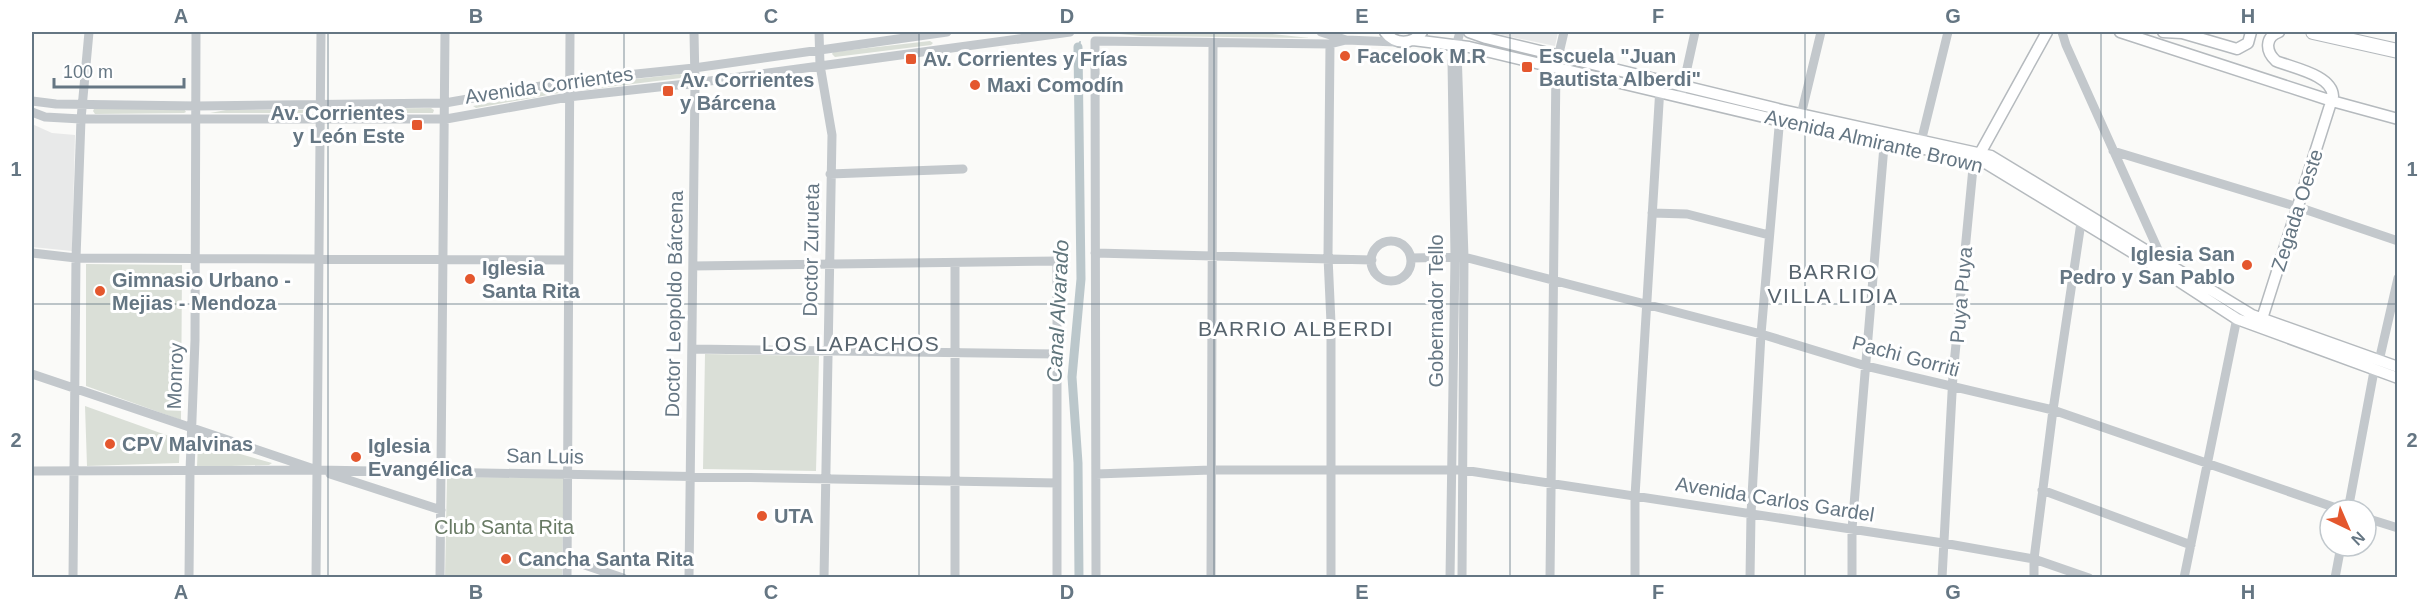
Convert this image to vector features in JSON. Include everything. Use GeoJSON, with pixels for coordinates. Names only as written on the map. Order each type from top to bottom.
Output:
{"type":"FeatureCollection","features":[{"type":"Feature","properties":{"kind":"highway"},"geometry":{"type":"LineString","coordinates":[[2313,32],[2397,51]]}},
{"type":"Feature","properties":{"kind":"main road"},"geometry":{"type":"LineString","coordinates":[[1385,32],[1396,42]]}},
{"type":"Feature","properties":{"kind":"main road"},"geometry":{"type":"LineString","coordinates":[[1413,40],[1422,32]]}},
{"type":"Feature","properties":{"kind":"main road","name":"Avenida Almirante Brown"},"geometry":{"type":"LineString","coordinates":[[1469,32],[1486,38],[1683,84],[1781,115]]}},
{"type":"Feature","properties":{"kind":"main road","name":"Puya Puya"},"geometry":{"type":"LineString","coordinates":[[1978,157],[2047,32]]}},
{"type":"Feature","properties":{"kind":"main road"},"geometry":{"type":"LineString","coordinates":[[2120,32],[2332,101],[2397,119]]}},
{"type":"Feature","properties":{"kind":"main road"},"geometry":{"type":"LineString","coordinates":[[2163,32],[2182,33],[2237,49],[2248,43],[2251,32]]}},
{"type":"Feature","properties":{"kind":"main road"},"geometry":{"type":"LineString","coordinates":[[2279,32],[2269,40],[2268,51],[2272,57],[2276,61],[2328,82],[2333,92],[2332,101]]}},
{"type":"Feature","properties":{"kind":"main road","name":"Avenida Almirante Brown"},"geometry":{"type":"LineString","coordinates":[[1396,42],[1413,40],[1457,45],[1556,66],[1680,98],[1781,115],[1978,157],[1991,156],[2171,276],[2238,313],[2261,324],[2376,366],[2397,378]]}},
{"type":"Feature","properties":{"kind":"main road","name":"Zegada Oeste"},"geometry":{"type":"LineString","coordinates":[[2261,324],[2332,101]]}},
{"type":"Feature","properties":{"kind":"main road","name":"Avenida Almirante Brown"},"geometry":{"type":"LineString","coordinates":[[2082,218],[2163,261],[2238,313]]}},
{"type":"Feature","properties":{"kind":"main road","name":"Avenida Almirante Brown"},"geometry":{"type":"LineString","coordinates":[[2376,366],[2397,367]]}},
{"type":"Feature","properties":{"kind":"street"},"geometry":{"type":"LineString","coordinates":[[73,578],[76,258],[81,118],[89,32]]}},
{"type":"Feature","properties":{"kind":"street","name":"Monroy"},"geometry":{"type":"LineString","coordinates":[[189,578],[195,340],[196,32]]}},
{"type":"Feature","properties":{"kind":"street"},"geometry":{"type":"LineString","coordinates":[[316,578],[322,120],[321,32]]}},
{"type":"Feature","properties":{"kind":"street"},"geometry":{"type":"LineString","coordinates":[[440,578],[445,32]]}},
{"type":"Feature","properties":{"kind":"street"},"geometry":{"type":"LineString","coordinates":[[567,578],[570,32]]}},
{"type":"Feature","properties":{"kind":"street","name":"Doctor Leopoldo Bárcena"},"geometry":{"type":"LineString","coordinates":[[688,578],[694,32]]}},
{"type":"Feature","properties":{"kind":"street","name":"Doctor Zurueta"},"geometry":{"type":"LineString","coordinates":[[819,32],[818,51],[832,135],[824,578]]}},
{"type":"Feature","properties":{"kind":"street"},"geometry":{"type":"LineString","coordinates":[[944,49],[945,32]]}},
{"type":"Feature","properties":{"kind":"street","name":"Avenida Corrientes"},"geometry":{"type":"LineString","coordinates":[[32,101],[56,104],[197,106],[445,103],[569,81],[694,68],[945,32]]}},
{"type":"Feature","properties":{"kind":"street","name":"Avenida Corrientes"},"geometry":{"type":"LineString","coordinates":[[32,112],[45,117],[81,118],[446,119],[568,97],[695,83],[1070,32]]}},
{"type":"Feature","properties":{"kind":"street"},"geometry":{"type":"LineString","coordinates":[[1088,32],[1095,41],[1096,578]]}},
{"type":"Feature","properties":{"kind":"street"},"geometry":{"type":"LineString","coordinates":[[1320,32],[1346,40],[1396,42]]}},
{"type":"Feature","properties":{"kind":"street","name":"Gobernador Tello"},"geometry":{"type":"LineString","coordinates":[[1460,32],[1452,61],[1460,257],[1458,470],[1462,578]]}},
{"type":"Feature","properties":{"kind":"street"},"geometry":{"type":"LineString","coordinates":[[1550,578],[1556,66],[1564,32]]}},
{"type":"Feature","properties":{"kind":"street"},"geometry":{"type":"LineString","coordinates":[[1680,98],[1695,32]]}},
{"type":"Feature","properties":{"kind":"street"},"geometry":{"type":"LineString","coordinates":[[1800,119],[1821,32]]}},
{"type":"Feature","properties":{"kind":"street"},"geometry":{"type":"LineString","coordinates":[[1921,144],[1948,32]]}},
{"type":"Feature","properties":{"kind":"street"},"geometry":{"type":"LineString","coordinates":[[2062,32],[2113,151],[2171,276]]}},
{"type":"Feature","properties":{"kind":"street"},"geometry":{"type":"LineString","coordinates":[[1095,41],[1330,44],[1346,40]]}},
{"type":"Feature","properties":{"kind":"street"},"geometry":{"type":"LineString","coordinates":[[1211,578],[1214,43]]}},
{"type":"Feature","properties":{"kind":"street"},"geometry":{"type":"LineString","coordinates":[[1330,44],[1328,257],[1332,471],[1331,578]]}},
{"type":"Feature","properties":{"kind":"street"},"geometry":{"type":"LineString","coordinates":[[1635,578],[1635,496],[1661,79]]}},
{"type":"Feature","properties":{"kind":"street"},"geometry":{"type":"LineString","coordinates":[[1750,578],[1751,514],[1761,334],[1781,115]]}},
{"type":"Feature","properties":{"kind":"street"},"geometry":{"type":"LineString","coordinates":[[1852,578],[1852,529],[1885,136]]}},
{"type":"Feature","properties":{"kind":"street"},"geometry":{"type":"LineString","coordinates":[[2113,151],[2298,207],[2397,241]]}},
{"type":"Feature","properties":{"kind":"street","name":"Puya Puya"},"geometry":{"type":"LineString","coordinates":[[1942,578],[1953,388],[1973,168],[1978,157]]}},
{"type":"Feature","properties":{"kind":"street"},"geometry":{"type":"LineString","coordinates":[[830,174],[963,169]]}},
{"type":"Feature","properties":{"kind":"street"},"geometry":{"type":"LineString","coordinates":[[1652,213],[1687,214],[1769,235]]}},
{"type":"Feature","properties":{"kind":"street"},"geometry":{"type":"LineString","coordinates":[[2034,578],[2042,490],[2082,218]]}},
{"type":"Feature","properties":{"kind":"street"},"geometry":{"type":"LineString","coordinates":[[1393,241],[1405,246],[1411,258],[1411,265],[1404,276],[1391,280],[1375,272],[1371,260],[1380,244],[1393,241]]}},
{"type":"Feature","properties":{"kind":"street"},"geometry":{"type":"LineString","coordinates":[[32,253],[76,258],[567,260]]}},
{"type":"Feature","properties":{"kind":"street"},"geometry":{"type":"LineString","coordinates":[[1095,253],[1328,257],[1371,260]]}},
{"type":"Feature","properties":{"kind":"street","name":"Pachi Gorriti"},"geometry":{"type":"LineString","coordinates":[[1411,258],[1460,257],[1761,334],[1866,366],[2053,410],[2318,502]]}},
{"type":"Feature","properties":{"kind":"street"},"geometry":{"type":"LineString","coordinates":[[693,266],[1058,261],[1057,578]]}},
{"type":"Feature","properties":{"kind":"street"},"geometry":{"type":"LineString","coordinates":[[955,263],[955,578]]}},
{"type":"Feature","properties":{"kind":"street"},"geometry":{"type":"LineString","coordinates":[[2350,498],[2376,366],[2397,278]]}},
{"type":"Feature","properties":{"kind":"street"},"geometry":{"type":"LineString","coordinates":[[2184,578],[2238,313]]}},
{"type":"Feature","properties":{"kind":"street"},"geometry":{"type":"LineString","coordinates":[[692,349],[1056,354]]}},
{"type":"Feature","properties":{"kind":"street"},"geometry":{"type":"LineString","coordinates":[[32,374],[191,429],[441,510]]}},
{"type":"Feature","properties":{"kind":"street","name":"San Luis"},"geometry":{"type":"LineString","coordinates":[[32,471],[318,470],[1057,483]]}},
{"type":"Feature","properties":{"kind":"street","name":"Avenida Carlos Gardel"},"geometry":{"type":"LineString","coordinates":[[1096,474],[1211,470],[1458,470],[1943,543],[2034,559],[2089,578]]}},
{"type":"Feature","properties":{"kind":"street","name":"Gobernador Tello"},"geometry":{"type":"LineString","coordinates":[[1450,578],[1458,470]]}},
{"type":"Feature","properties":{"kind":"street"},"geometry":{"type":"LineString","coordinates":[[2042,490],[2191,545]]}},
{"type":"Feature","properties":{"kind":"street"},"geometry":{"type":"LineString","coordinates":[[2378,522],[2397,528]]}},
{"type":"Feature","properties":{"kind":"street"},"geometry":{"type":"LineString","coordinates":[[2335,578],[2339,558]]}},
{"type":"Feature","properties":{"kind":"street"},"geometry":{"type":"LineString","coordinates":[[567,559],[623,578]]}},
{"type":"Feature","properties":{"kind":"shaded area"},"geometry":{"type":"Polygon","coordinates":[[[1494,32],[1558,32],[1555,46],[1494,32]]]}},
{"type":"Feature","properties":{"kind":"shaded area"},"geometry":{"type":"Polygon","coordinates":[[[32,124],[52,133],[75,135],[72,251],[32,247],[32,124]]]}},
{"type":"Feature","properties":{"kind":"green space"},"geometry":{"type":"Polygon","coordinates":[[[1096,32],[1255,32],[1310,38],[1142,36],[1096,32]]]}},
{"type":"Feature","properties":{"kind":"green space"},"geometry":{"type":"Polygon","coordinates":[[[930,41],[933,43],[931,45],[835,57],[832,54],[833,52],[930,41]]]}},
{"type":"Feature","properties":{"kind":"green space"},"geometry":{"type":"Polygon","coordinates":[[[680,74],[683,76],[681,78],[584,90],[581,87],[583,85],[680,74]]]}},
{"type":"Feature","properties":{"kind":"green space"},"geometry":{"type":"Polygon","coordinates":[[[557,89],[559,93],[476,108],[473,106],[557,89]]]}},
{"type":"Feature","properties":{"kind":"green space"},"geometry":{"type":"Polygon","coordinates":[[[431,108],[434,110],[433,113],[336,113],[334,111],[335,109],[431,108]]]}},
{"type":"Feature","properties":{"kind":"green space"},"geometry":{"type":"Polygon","coordinates":[[[94,109],[184,109],[186,112],[95,114],[94,109]]]}},
{"type":"Feature","properties":{"kind":"green space"},"geometry":{"type":"Polygon","coordinates":[[[226,110],[308,110],[310,113],[210,113],[226,110]]]}},
{"type":"Feature","properties":{"kind":"green space"},"geometry":{"type":"Polygon","coordinates":[[[86,264],[182,265],[181,420],[86,386],[86,264]]]}},
{"type":"Feature","properties":{"kind":"green space"},"geometry":{"type":"Polygon","coordinates":[[[705,354],[819,356],[816,471],[703,469],[705,354]]]}},
{"type":"Feature","properties":{"kind":"green space"},"geometry":{"type":"Polygon","coordinates":[[[85,406],[180,440],[179,463],[87,466],[85,406]]]}},
{"type":"Feature","properties":{"kind":"green space"},"geometry":{"type":"Polygon","coordinates":[[[198,442],[272,463],[269,465],[197,467],[198,442]]]}},
{"type":"Feature","properties":{"kind":"green space","name":"Club Santa Rita"},"geometry":{"type":"Polygon","coordinates":[[[447,477],[564,478],[562,577],[445,578],[447,477]]]}},
{"type":"Feature","properties":{"kind":"waterway","name":"Canal Alvarado"},"geometry":{"type":"LineString","coordinates":[[1078,47],[1080,42]]}},
{"type":"Feature","properties":{"kind":"waterway","name":"Canal Alvarado"},"geometry":{"type":"LineString","coordinates":[[1078,47],[1081,279],[1072,377],[1078,463],[1079,578]]}},
{"type":"Feature","properties":{"kind":"place","name":"Facelook M.R"},"geometry":{"type":"Point","coordinates":[1345,56]}},
{"type":"Feature","properties":{"kind":"place","name":"Av. Corrientes y Frías"},"geometry":{"type":"Point","coordinates":[911,59]}},
{"type":"Feature","properties":{"kind":"place","name":"Escuela \"Juan Bautista Alberdi\""},"geometry":{"type":"Point","coordinates":[1527,67]}},
{"type":"Feature","properties":{"kind":"place","name":"Maxi Comodín"},"geometry":{"type":"Point","coordinates":[975,85]}},
{"type":"Feature","properties":{"kind":"place","name":"Av. Corrientes y Bárcena"},"geometry":{"type":"Point","coordinates":[668,91]}},
{"type":"Feature","properties":{"kind":"place","name":"Av. Corrientes y León Este"},"geometry":{"type":"Point","coordinates":[417,125]}},
{"type":"Feature","properties":{"kind":"place","name":"Iglesia San Pedro y San Pablo"},"geometry":{"type":"Point","coordinates":[2247,265]}},
{"type":"Feature","properties":{"kind":"place","name":"Iglesia Santa Rita"},"geometry":{"type":"Point","coordinates":[470,279]}},
{"type":"Feature","properties":{"kind":"place","name":"Gimnasio Urbano - Mejias - Mendoza"},"geometry":{"type":"Point","coordinates":[100,291]}},
{"type":"Feature","properties":{"kind":"place","name":"CPV Malvinas"},"geometry":{"type":"Point","coordinates":[110,444]}},
{"type":"Feature","properties":{"kind":"place","name":"Iglesia Evangélica"},"geometry":{"type":"Point","coordinates":[356,457]}},
{"type":"Feature","properties":{"kind":"place","name":"UTA"},"geometry":{"type":"Point","coordinates":[762,516]}},
{"type":"Feature","properties":{"kind":"place","name":"Cancha Santa Rita"},"geometry":{"type":"Point","coordinates":[506,559]}},
{"type":"Feature","properties":{"kind":"district","name":"BARRIO VILLA LIDIA"},"geometry":{"type":"Point","coordinates":[1833,284]}},
{"type":"Feature","properties":{"kind":"district","name":"BARRIO ALBERDI"},"geometry":{"type":"Point","coordinates":[1296,329]}},
{"type":"Feature","properties":{"kind":"district","name":"LOS LAPACHOS"},"geometry":{"type":"Point","coordinates":[851,344]}}]}
